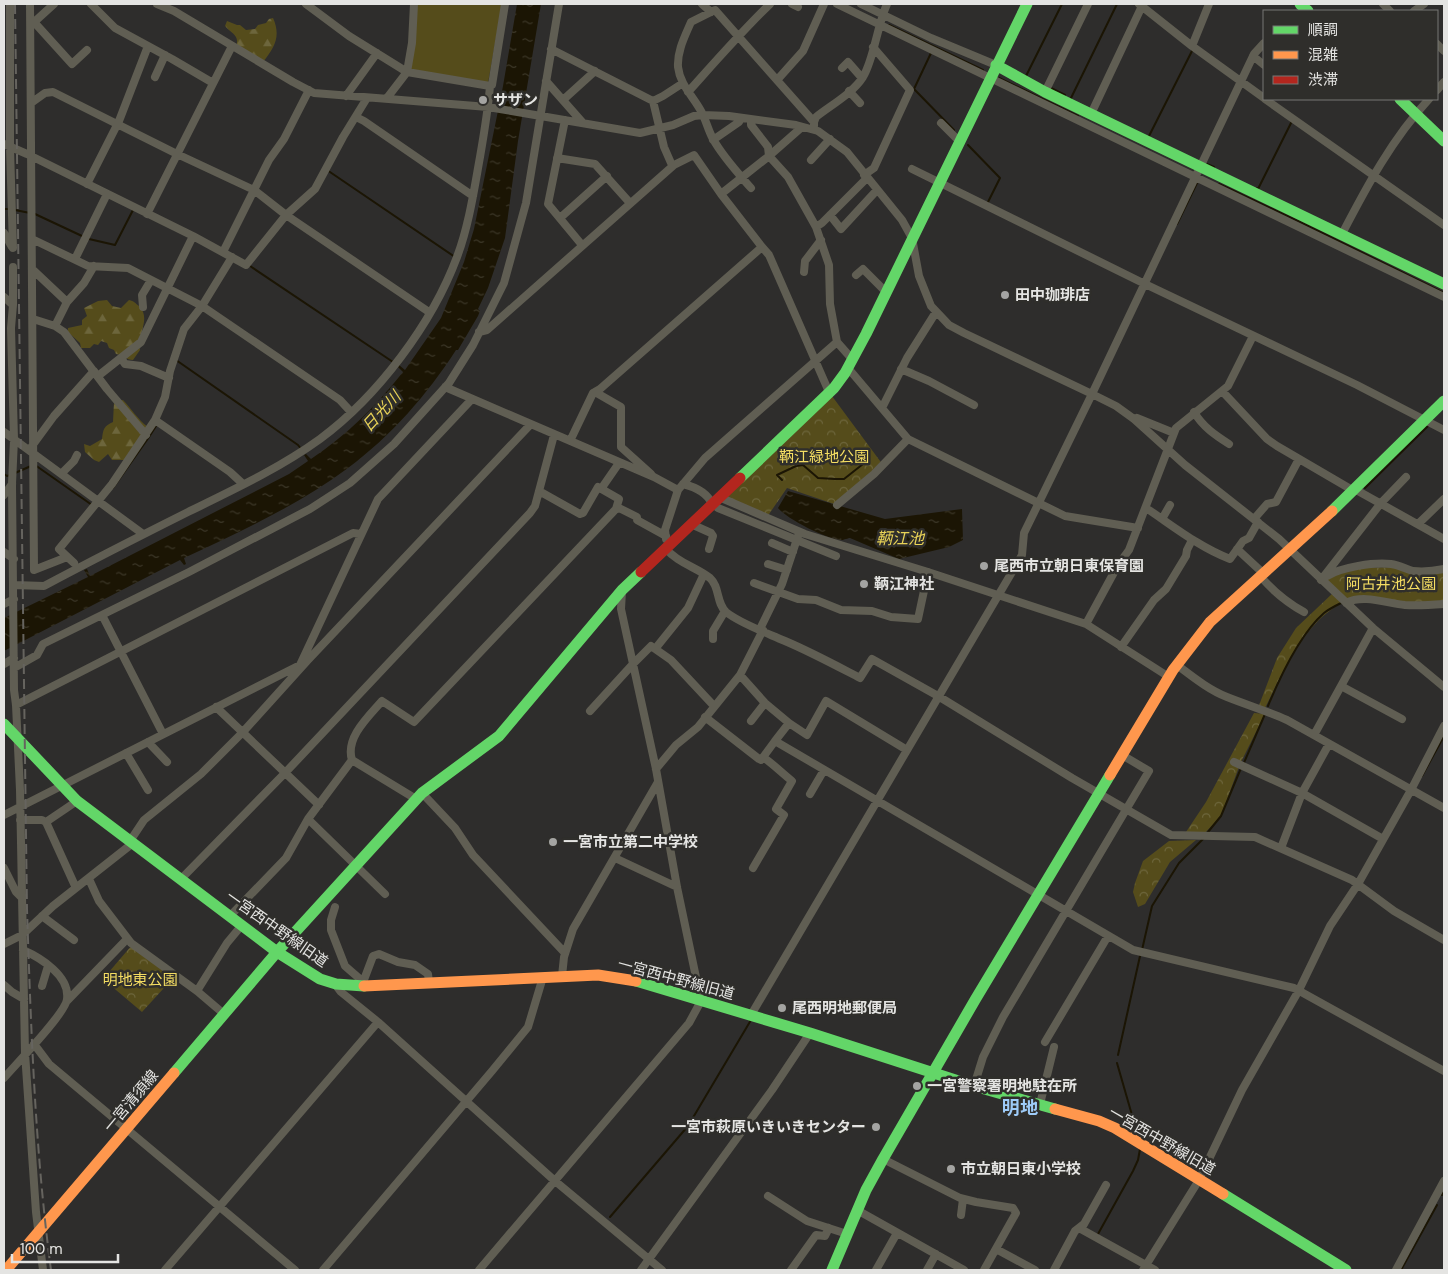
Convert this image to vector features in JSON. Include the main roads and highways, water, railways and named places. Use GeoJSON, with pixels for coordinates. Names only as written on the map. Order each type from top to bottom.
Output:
{"type":"FeatureCollection","features":[{"type":"Feature","properties":{"kind":"water","name":"日光川"},"geometry":{"type":"Polygon","coordinates":[[[517,4],[541,4],[518,141],[505,238],[488,288],[478,309],[480,311],[478,316],[458,350],[456,350],[433,383],[407,414],[364,456],[309,494],[268,517],[184,558],[186,564],[184,565],[180,560],[4,651],[4,618],[88,577],[84,570],[87,569],[90,576],[289,474],[308,461],[304,455],[306,454],[311,459],[337,440],[360,419],[403,372],[398,367],[399,365],[405,370],[441,318],[464,262],[474,229],[503,86],[517,4]]]}},
{"type":"Feature","properties":{"kind":"water","name":"鞆江池"},"geometry":{"type":"Polygon","coordinates":[[[788,491],[885,519],[962,509],[963,540],[949,547],[899,559],[850,538],[842,540],[827,537],[790,518],[778,508],[788,491]]]}},
{"type":"Feature","properties":{"kind":"waterway"},"geometry":{"type":"LineString","coordinates":[[1026,76],[1062,4]]}},
{"type":"Feature","properties":{"kind":"waterway"},"geometry":{"type":"LineString","coordinates":[[1071,98],[1117,4]]}},
{"type":"Feature","properties":{"kind":"waterway"},"geometry":{"type":"LineString","coordinates":[[889,25],[983,70]]}},
{"type":"Feature","properties":{"kind":"waterway"},"geometry":{"type":"LineString","coordinates":[[1149,136],[1193,49]]}},
{"type":"Feature","properties":{"kind":"waterway"},"geometry":{"type":"LineString","coordinates":[[931,53],[914,89],[954,130]]}},
{"type":"Feature","properties":{"kind":"waterway"},"geometry":{"type":"LineString","coordinates":[[999,78],[1078,116]]}},
{"type":"Feature","properties":{"kind":"waterway"},"geometry":{"type":"LineString","coordinates":[[1051,88],[1065,95]]}},
{"type":"Feature","properties":{"kind":"waterway"},"geometry":{"type":"LineString","coordinates":[[1257,188],[1292,121]]}},
{"type":"Feature","properties":{"kind":"waterway"},"geometry":{"type":"LineString","coordinates":[[968,145],[1000,178],[987,204]]}},
{"type":"Feature","properties":{"kind":"waterway"},"geometry":{"type":"LineString","coordinates":[[1207,164],[1214,167]]}},
{"type":"Feature","properties":{"kind":"waterway"},"geometry":{"type":"LineString","coordinates":[[327,170],[455,257]]}},
{"type":"Feature","properties":{"kind":"waterway"},"geometry":{"type":"LineString","coordinates":[[1177,224],[1197,183]]}},
{"type":"Feature","properties":{"kind":"waterway"},"geometry":{"type":"LineString","coordinates":[[1219,184],[1444,293]]}},
{"type":"Feature","properties":{"kind":"waterway"},"geometry":{"type":"LineString","coordinates":[[4,209],[10,209]]}},
{"type":"Feature","properties":{"kind":"waterway"},"geometry":{"type":"LineString","coordinates":[[15,210],[30,213]]}},
{"type":"Feature","properties":{"kind":"waterway"},"geometry":{"type":"LineString","coordinates":[[89,239],[115,245],[133,210]]}},
{"type":"Feature","properties":{"kind":"waterway"},"geometry":{"type":"LineString","coordinates":[[35,214],[82,236]]}},
{"type":"Feature","properties":{"kind":"waterway"},"geometry":{"type":"LineString","coordinates":[[250,266],[393,362]]}},
{"type":"Feature","properties":{"kind":"waterway"},"geometry":{"type":"LineString","coordinates":[[176,360],[298,445],[302,450]]}},
{"type":"Feature","properties":{"kind":"waterway"},"geometry":{"type":"LineString","coordinates":[[1365,488],[1429,425]]}},
{"type":"Feature","properties":{"kind":"waterway"},"geometry":{"type":"LineString","coordinates":[[113,488],[156,426]]}},
{"type":"Feature","properties":{"kind":"waterway"},"geometry":{"type":"LineString","coordinates":[[782,480],[777,475],[796,466],[803,465],[818,478],[844,479],[863,464]]}},
{"type":"Feature","properties":{"kind":"waterway"},"geometry":{"type":"LineString","coordinates":[[35,465],[92,505]]}},
{"type":"Feature","properties":{"kind":"waterway"},"geometry":{"type":"LineString","coordinates":[[15,473],[31,466]]}},
{"type":"Feature","properties":{"kind":"waterway"},"geometry":{"type":"LineString","coordinates":[[4,474],[10,475]]}},
{"type":"Feature","properties":{"kind":"waterway"},"geometry":{"type":"LineString","coordinates":[[1268,706],[1285,669],[1307,632],[1324,613],[1341,603]]}},
{"type":"Feature","properties":{"kind":"waterway"},"geometry":{"type":"LineString","coordinates":[[1243,765],[1265,714]]}},
{"type":"Feature","properties":{"kind":"waterway"},"geometry":{"type":"LineString","coordinates":[[1422,776],[1444,736]]}},
{"type":"Feature","properties":{"kind":"waterway"},"geometry":{"type":"LineString","coordinates":[[1208,832],[1221,816],[1241,768]]}},
{"type":"Feature","properties":{"kind":"waterway"},"geometry":{"type":"LineString","coordinates":[[1142,950],[1152,906],[1179,863],[1203,839]]}},
{"type":"Feature","properties":{"kind":"waterway"},"geometry":{"type":"LineString","coordinates":[[1118,1055],[1140,956]]}},
{"type":"Feature","properties":{"kind":"waterway"},"geometry":{"type":"LineString","coordinates":[[610,1217],[688,1126],[751,1020]]}},
{"type":"Feature","properties":{"kind":"waterway"},"geometry":{"type":"LineString","coordinates":[[1117,1063],[1136,1129]]}},
{"type":"Feature","properties":{"kind":"waterway"},"geometry":{"type":"LineString","coordinates":[[1098,1234],[1133,1171],[1140,1149]]}},
{"type":"Feature","properties":{"kind":"waterway"},"geometry":{"type":"LineString","coordinates":[[1442,1195],[1444,1191]]}},
{"type":"Feature","properties":{"kind":"waterway"},"geometry":{"type":"LineString","coordinates":[[1401,1270],[1437,1205]]}},
{"type":"Feature","properties":{"kind":"railway"},"geometry":{"type":"LineString","coordinates":[[15,4],[27,909],[37,1135],[51,1270]]}},
{"type":"Feature","properties":{"kind":"place","name":"サザン"},"geometry":{"type":"Point","coordinates":[483,100]}},
{"type":"Feature","properties":{"kind":"place","name":"田中珈琲店"},"geometry":{"type":"Point","coordinates":[1005,295]}},
{"type":"Feature","properties":{"kind":"place","name":"尾西市立朝日東保育園"},"geometry":{"type":"Point","coordinates":[984,566]}},
{"type":"Feature","properties":{"kind":"place","name":"鞆江神社"},"geometry":{"type":"Point","coordinates":[864,584]}},
{"type":"Feature","properties":{"kind":"place","name":"一宮市立第二中学校"},"geometry":{"type":"Point","coordinates":[553,842]}},
{"type":"Feature","properties":{"kind":"place","name":"尾西明地郵便局"},"geometry":{"type":"Point","coordinates":[782,1008]}},
{"type":"Feature","properties":{"kind":"place","name":"一宮警察署明地駐在所"},"geometry":{"type":"Point","coordinates":[917,1086]}},
{"type":"Feature","properties":{"kind":"place","name":"一宮市萩原いきいきセンター"},"geometry":{"type":"Point","coordinates":[876,1127]}},
{"type":"Feature","properties":{"kind":"place","name":"市立朝日東小学校"},"geometry":{"type":"Point","coordinates":[951,1169]}},
{"type":"Feature","properties":{"kind":"district","name":"明地"},"geometry":{"type":"Point","coordinates":[1020,1108]}},
{"type":"Feature","properties":{"kind":"park label","name":"鞆江緑地公園"},"geometry":{"type":"Point","coordinates":[824,457]}},
{"type":"Feature","properties":{"kind":"park label","name":"阿古井池公園"},"geometry":{"type":"Point","coordinates":[1391,584]}},
{"type":"Feature","properties":{"kind":"park label","name":"明地東公園"},"geometry":{"type":"Point","coordinates":[140,980]}}]}
